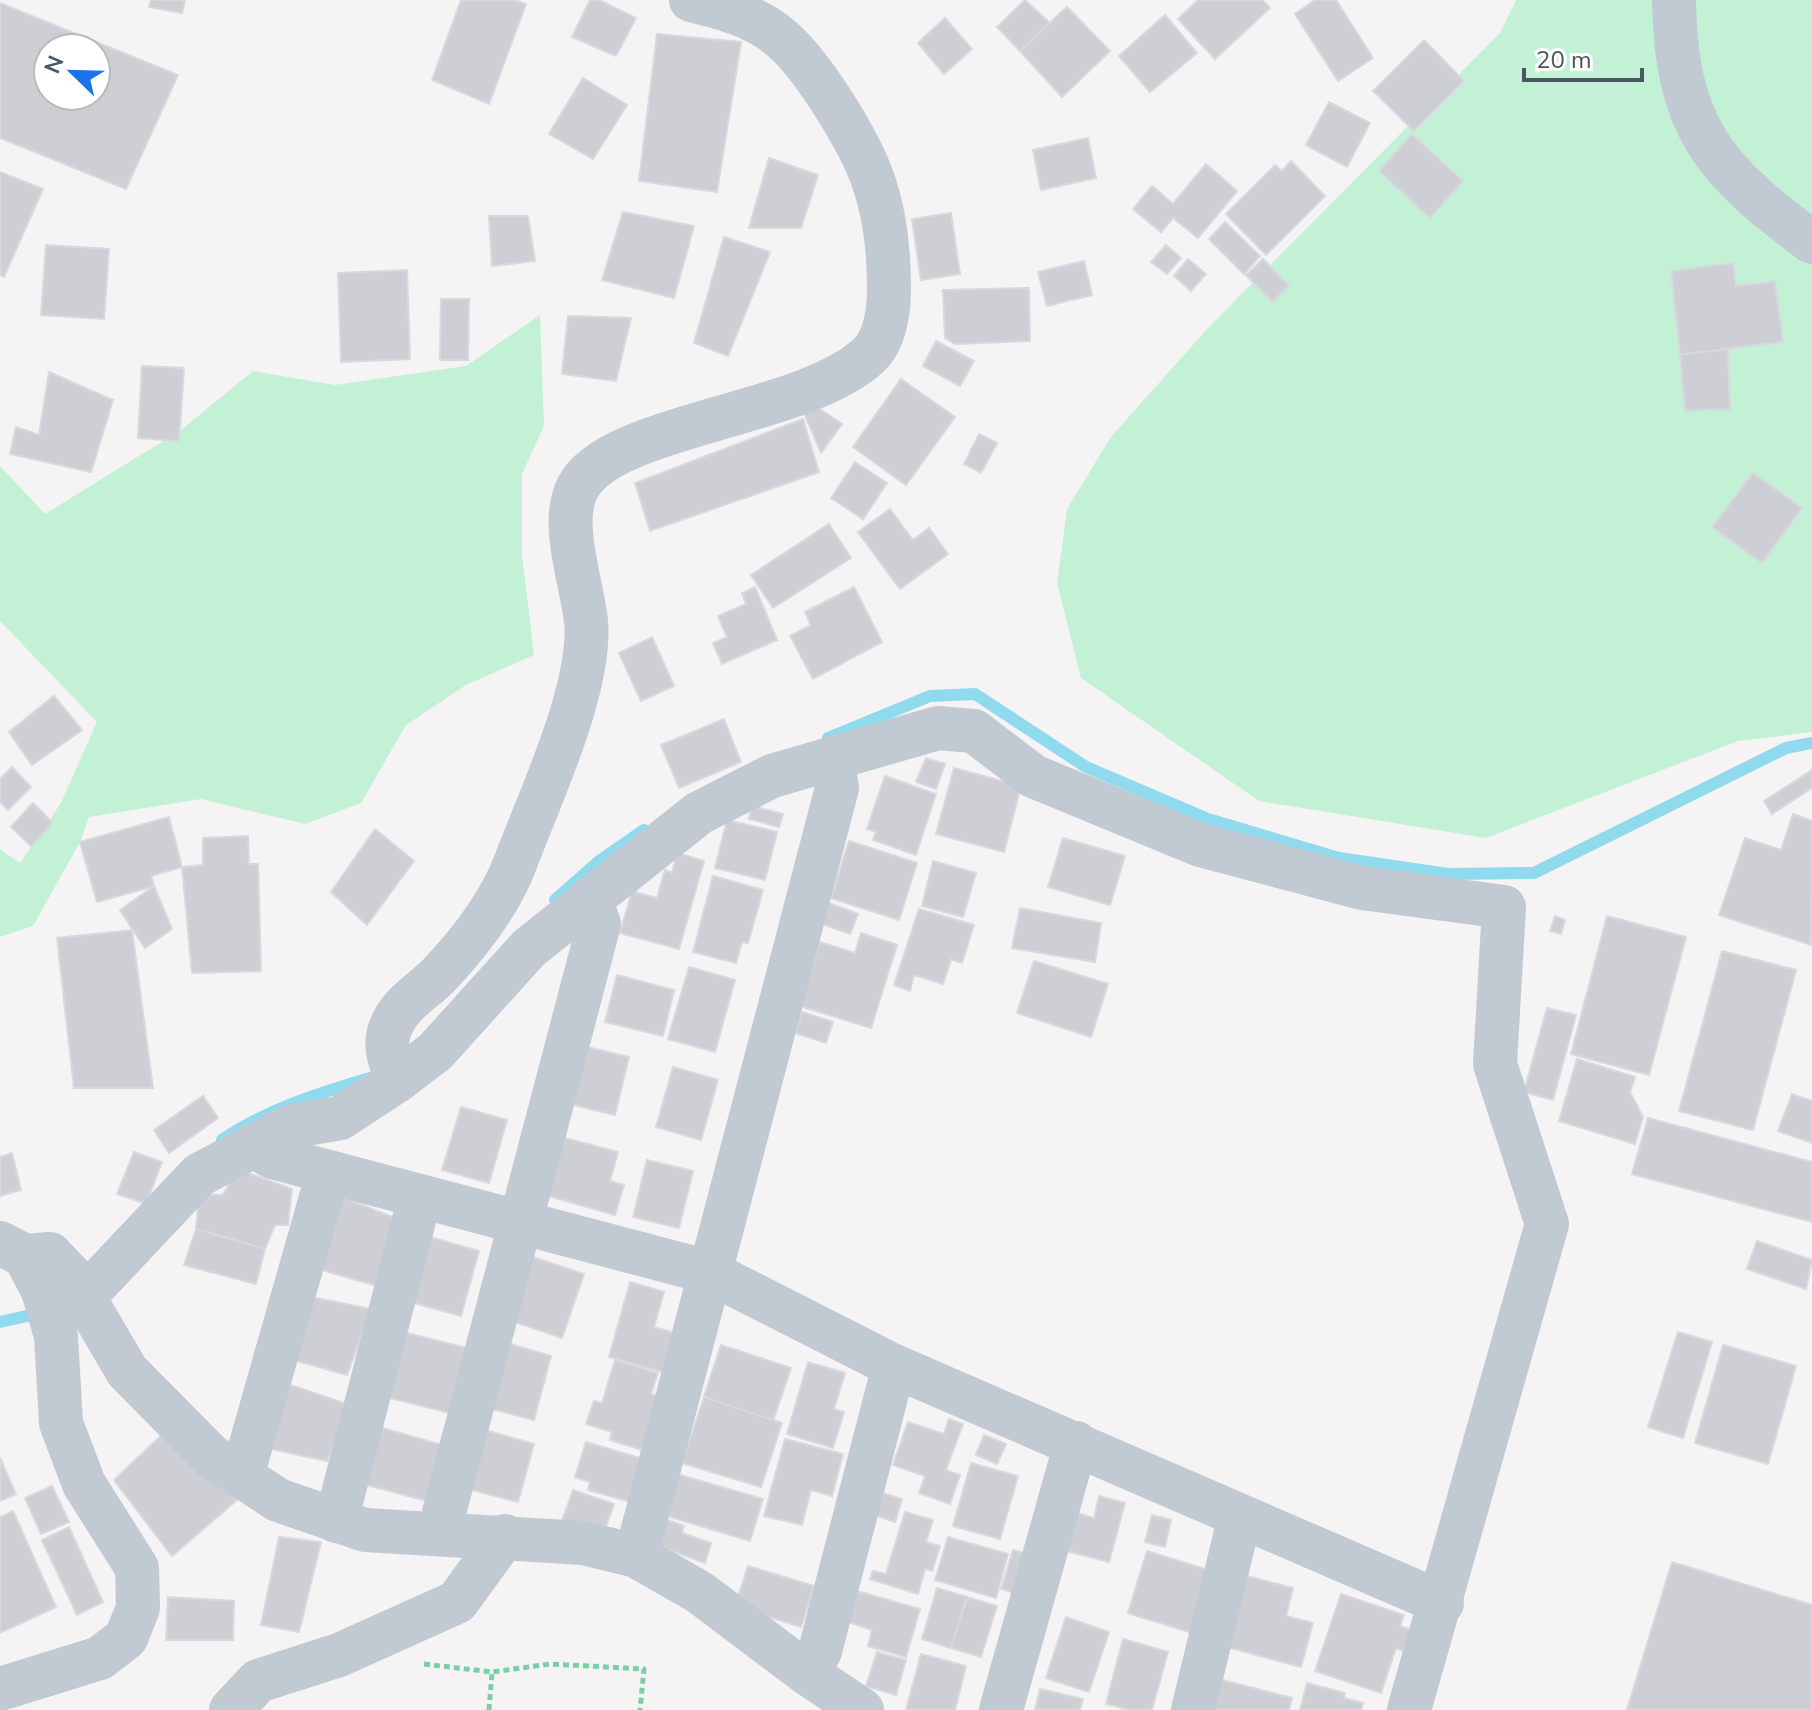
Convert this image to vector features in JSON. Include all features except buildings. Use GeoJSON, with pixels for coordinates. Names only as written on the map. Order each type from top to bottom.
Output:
{"type":"FeatureCollection","features":[{"type":"Feature","properties":{"kind":"street"},"geometry":{"type":"LineString","coordinates":[[393,1066],[388,1032],[402,1005],[438,977],[484,922],[510,876],[567,723],[583,665],[587,626],[569,527],[578,487],[612,453],[820,388],[870,354],[889,314],[889,248],[874,181],[817,75],[781,37],[742,13],[691,0]]}},
{"type":"Feature","properties":{"kind":"street"},"geometry":{"type":"LineString","coordinates":[[1674,0],[1675,40],[1685,99],[1723,167],[1751,197],[1812,242]]}},
{"type":"Feature","properties":{"kind":"street"},"geometry":{"type":"LineString","coordinates":[[83,1298],[199,1175],[289,1127],[340,1118],[393,1066],[435,1052],[529,948],[699,813],[772,776],[832,758],[938,728],[974,731],[1033,776],[1200,845],[1362,888],[1504,907],[1495,1064],[1547,1224],[1442,1603],[1409,1710]]}},
{"type":"Feature","properties":{"kind":"street"},"geometry":{"type":"LineString","coordinates":[[636,1556],[837,788],[832,758]]}},
{"type":"Feature","properties":{"kind":"street"},"geometry":{"type":"LineString","coordinates":[[443,1534],[444,1513],[599,924],[590,899]]}},
{"type":"Feature","properties":{"kind":"street"},"geometry":{"type":"LineString","coordinates":[[253,1145],[272,1157],[328,1173],[709,1272],[894,1366],[1442,1603]]}},
{"type":"Feature","properties":{"kind":"street"},"geometry":{"type":"LineString","coordinates":[[242,1476],[328,1173]]}},
{"type":"Feature","properties":{"kind":"street"},"geometry":{"type":"LineString","coordinates":[[336,1521],[420,1197]]}},
{"type":"Feature","properties":{"kind":"street"},"geometry":{"type":"LineString","coordinates":[[13,1250],[50,1254],[72,1277],[127,1371],[211,1456],[278,1500],[365,1530],[583,1543],[636,1556],[699,1592],[808,1674],[862,1710]]}},
{"type":"Feature","properties":{"kind":"street"},"geometry":{"type":"LineString","coordinates":[[0,1689],[100,1658],[126,1638],[138,1608],[137,1568],[84,1484],[61,1423],[56,1336],[43,1291],[13,1250]]}},
{"type":"Feature","properties":{"kind":"street"},"geometry":{"type":"LineString","coordinates":[[808,1674],[820,1651],[894,1366]]}},
{"type":"Feature","properties":{"kind":"street"},"geometry":{"type":"LineString","coordinates":[[1001,1710],[1076,1443]]}},
{"type":"Feature","properties":{"kind":"street"},"geometry":{"type":"LineString","coordinates":[[1193,1710],[1240,1516]]}},
{"type":"Feature","properties":{"kind":"street"},"geometry":{"type":"LineString","coordinates":[[231,1710],[258,1681],[339,1655],[457,1602],[505,1536]]}},
{"type":"Feature","properties":{"kind":"path"},"geometry":{"type":"LineString","coordinates":[[489,1710],[492,1672],[550,1664],[644,1669],[640,1710]]}},
{"type":"Feature","properties":{"kind":"green space"},"geometry":{"type":"Polygon","coordinates":[[[1516,0],[1812,0],[1812,732],[1738,741],[1486,838],[1259,801],[1081,678],[1057,583],[1067,509],[1111,437],[1208,328],[1500,33],[1516,0]]]}},
{"type":"Feature","properties":{"kind":"green space"},"geometry":{"type":"Polygon","coordinates":[[[540,315],[544,426],[522,474],[522,555],[534,655],[466,685],[406,725],[361,803],[305,824],[201,799],[89,817],[80,842],[33,926],[0,937],[0,849],[20,863],[61,803],[97,722],[0,621],[0,466],[45,514],[181,430],[253,371],[335,385],[466,366],[540,315]]]}},
{"type":"Feature","properties":{"kind":"waterway"},"geometry":{"type":"LineString","coordinates":[[828,738],[930,696],[975,694],[1086,767],[1208,819],[1339,858],[1448,874],[1534,873],[1786,748],[1812,743]]}},
{"type":"Feature","properties":{"kind":"waterway"},"geometry":{"type":"LineString","coordinates":[[555,900],[598,862],[644,830]]}},
{"type":"Feature","properties":{"kind":"waterway"},"geometry":{"type":"LineString","coordinates":[[222,1140],[275,1111],[370,1078]]}},
{"type":"Feature","properties":{"kind":"waterway"},"geometry":{"type":"LineString","coordinates":[[0,1322],[41,1313]]}}]}
